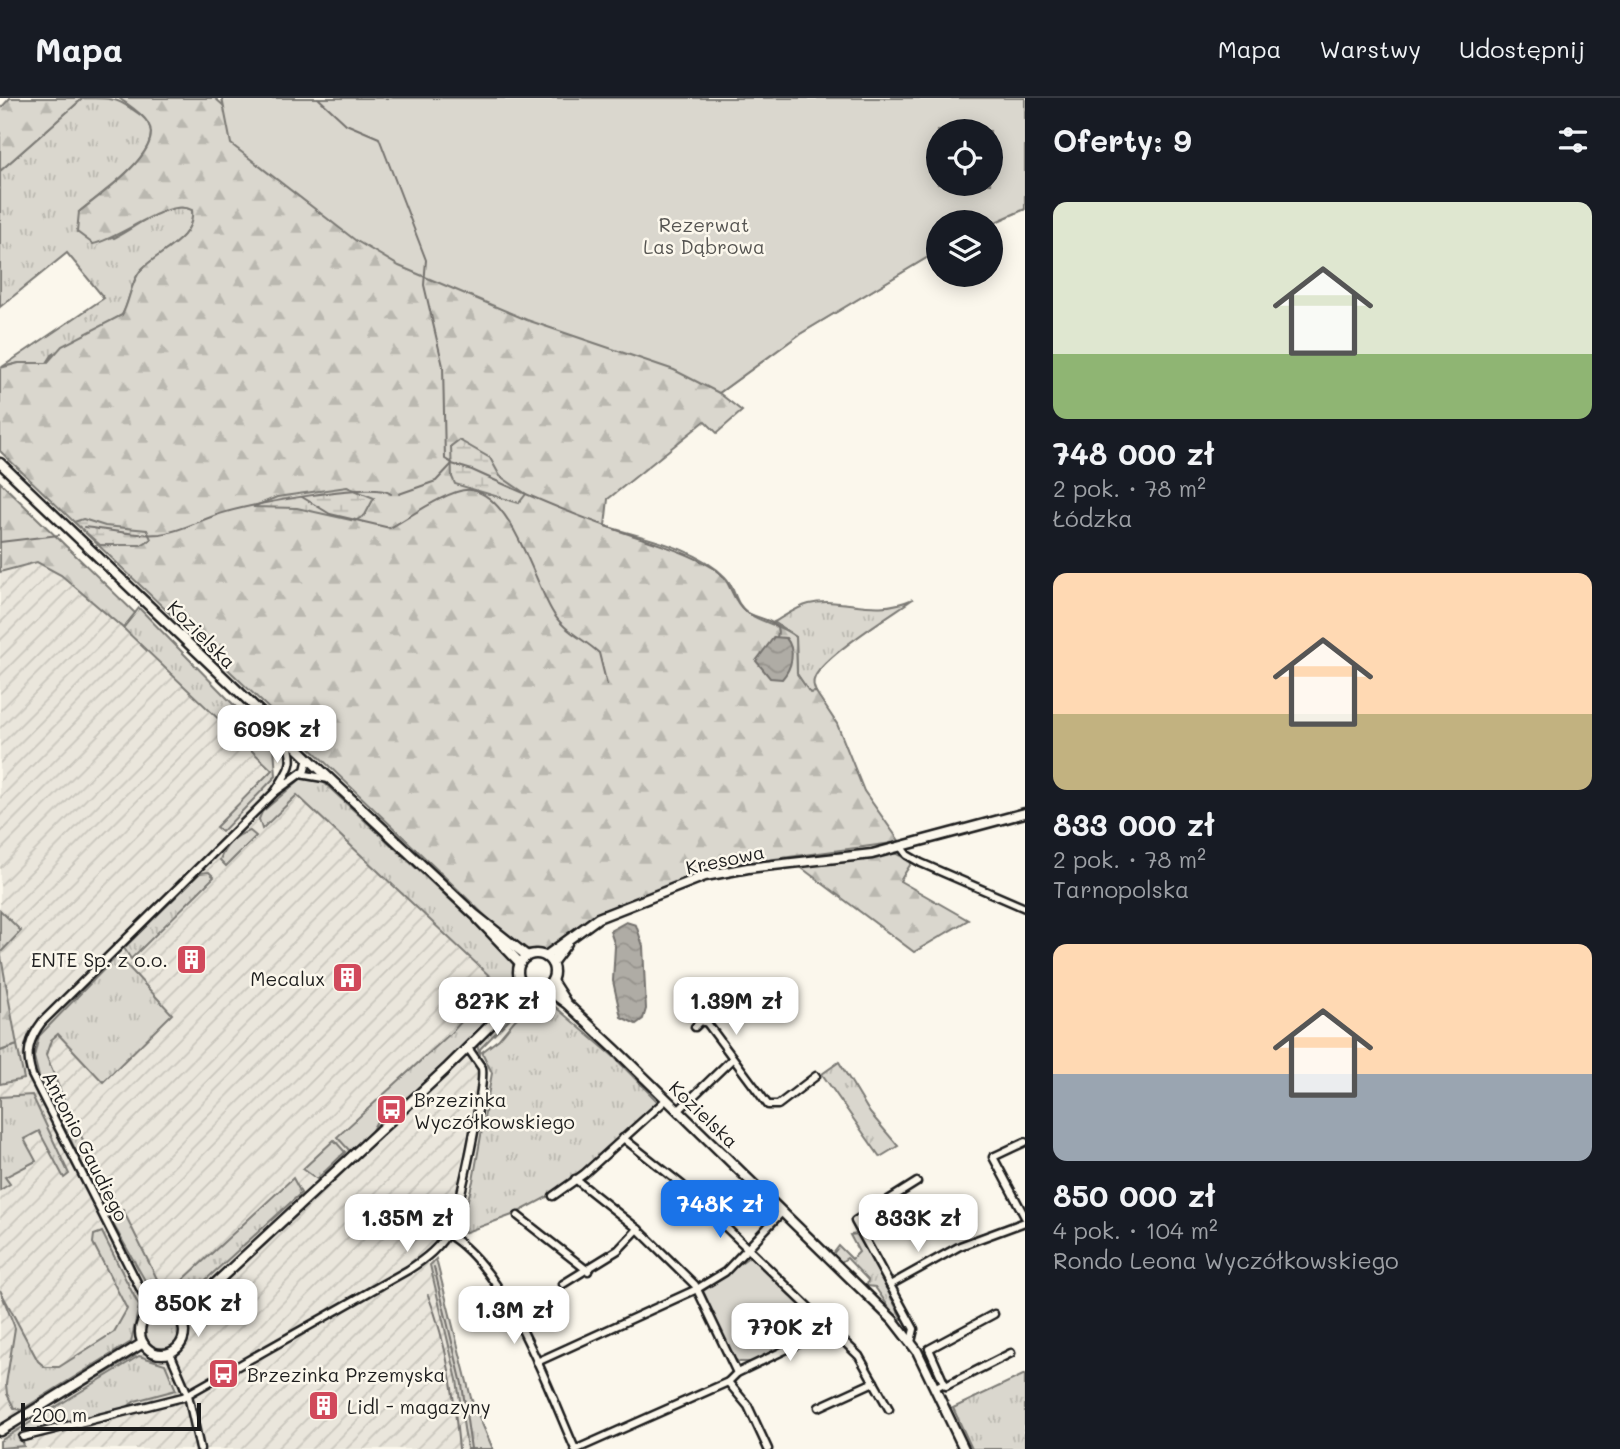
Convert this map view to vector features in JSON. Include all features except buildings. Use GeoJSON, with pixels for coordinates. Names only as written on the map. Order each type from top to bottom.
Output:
{"type":"FeatureCollection","features":[{"type":"Feature","properties":{"kind":"street","name":"Kozielska"},"geometry":{"type":"LineString","coordinates":[[0,463],[285,737],[524,960]]}},
{"type":"Feature","properties":{"kind":"street"},"geometry":{"type":"LineString","coordinates":[[285,737],[292,755],[290,769]]}},
{"type":"Feature","properties":{"kind":"street","name":"Antonio Gaudiego"},"geometry":{"type":"LineString","coordinates":[[275,792],[290,769],[308,758]]}},
{"type":"Feature","properties":{"kind":"street","name":"Antonio Gaudiego"},"geometry":{"type":"LineString","coordinates":[[152,1312],[32,1075],[28,1058],[29,1044],[42,1022],[275,792],[300,774],[307,766],[308,758]]}},
{"type":"Feature","properties":{"kind":"street"},"geometry":{"type":"LineString","coordinates":[[300,774],[313,774],[331,780]]}},
{"type":"Feature","properties":{"kind":"street","name":"Kresowa"},"geometry":{"type":"LineString","coordinates":[[549,960],[568,940],[598,918],[705,876],[748,868],[861,856],[1025,813]]}},
{"type":"Feature","properties":{"kind":"street"},"geometry":{"type":"LineString","coordinates":[[901,847],[907,855],[921,863],[1025,908]]}},
{"type":"Feature","properties":{"kind":"street"},"geometry":{"type":"LineString","coordinates":[[179,1317],[468,1048],[525,985],[548,984],[554,972],[549,960],[535,954],[524,960],[518,971],[525,985]]}},
{"type":"Feature","properties":{"kind":"street","name":"Kozielska"},"geometry":{"type":"LineString","coordinates":[[548,984],[911,1342],[940,1385],[964,1449]]}},
{"type":"Feature","properties":{"kind":"street"},"geometry":{"type":"LineString","coordinates":[[695,1027],[701,1021],[707,1023],[768,1105],[778,1105],[816,1076]]}},
{"type":"Feature","properties":{"kind":"street"},"geometry":{"type":"LineString","coordinates":[[23,1437],[188,1395],[408,1270],[432,1253],[447,1234],[460,1202],[483,1076],[481,1065],[468,1048]]}},
{"type":"Feature","properties":{"kind":"street"},"geometry":{"type":"LineString","coordinates":[[678,1111],[732,1059]]}},
{"type":"Feature","properties":{"kind":"street"},"geometry":{"type":"LineString","coordinates":[[553,1196],[584,1174],[667,1100]]}},
{"type":"Feature","properties":{"kind":"street"},"geometry":{"type":"LineString","coordinates":[[623,1138],[681,1184],[859,1356],[889,1409]]}},
{"type":"Feature","properties":{"kind":"street"},"geometry":{"type":"LineString","coordinates":[[1025,1142],[993,1157],[1025,1216]]}},
{"type":"Feature","properties":{"kind":"street"},"geometry":{"type":"LineString","coordinates":[[575,1179],[638,1229],[697,1289],[737,1373]]}},
{"type":"Feature","properties":{"kind":"street"},"geometry":{"type":"LineString","coordinates":[[911,1342],[914,1329],[855,1222],[918,1182]]}},
{"type":"Feature","properties":{"kind":"street"},"geometry":{"type":"LineString","coordinates":[[537,1362],[697,1289],[725,1272],[782,1212]]}},
{"type":"Feature","properties":{"kind":"street"},"geometry":{"type":"LineString","coordinates":[[518,1216],[587,1271]]}},
{"type":"Feature","properties":{"kind":"street"},"geometry":{"type":"LineString","coordinates":[[890,1285],[960,1246],[1025,1222]]}},
{"type":"Feature","properties":{"kind":"street"},"geometry":{"type":"LineString","coordinates":[[563,1284],[618,1250],[638,1229]]}},
{"type":"Feature","properties":{"kind":"street"},"geometry":{"type":"LineString","coordinates":[[447,1234],[459,1241],[500,1293],[537,1362],[576,1449],[728,1382],[737,1373],[831,1328]]}},
{"type":"Feature","properties":{"kind":"street"},"geometry":{"type":"LineString","coordinates":[[168,1310],[179,1317],[184,1328],[184,1338],[170,1353],[153,1352],[143,1343],[141,1325],[152,1312],[168,1310]]}},
{"type":"Feature","properties":{"kind":"street"},"geometry":{"type":"LineString","coordinates":[[994,1314],[929,1349],[940,1385],[946,1386],[1011,1353]]}},
{"type":"Feature","properties":{"kind":"street"},"geometry":{"type":"LineString","coordinates":[[0,1431],[143,1343]]}},
{"type":"Feature","properties":{"kind":"street"},"geometry":{"type":"LineString","coordinates":[[170,1353],[188,1395],[200,1449]]}},
{"type":"Feature","properties":{"kind":"street"},"geometry":{"type":"LineString","coordinates":[[731,1359],[737,1364],[752,1366]]}},
{"type":"Feature","properties":{"kind":"street"},"geometry":{"type":"LineString","coordinates":[[728,1382],[748,1406],[768,1449]]}},
{"type":"Feature","properties":{"kind":"street"},"geometry":{"type":"LineString","coordinates":[[819,1407],[874,1382]]}},
{"type":"Feature","properties":{"kind":"shaded area"},"geometry":{"type":"Polygon","coordinates":[[[37,562],[60,574],[138,640],[497,983],[486,995],[466,1049],[478,1065],[479,1074],[451,1215],[435,1242],[419,1256],[430,1265],[457,1380],[467,1449],[0,1449],[0,1084],[23,1079],[1,952],[21,931],[0,910],[0,572],[37,562]]]}},
{"type":"Feature","properties":{"kind":"green space"},"geometry":{"type":"Polygon","coordinates":[[[10,98],[83,98],[0,171],[0,109],[10,98]]]}},
{"type":"Feature","properties":{"kind":"green space"},"geometry":{"type":"Polygon","coordinates":[[[83,98],[116,100],[127,106],[142,116],[150,128],[150,141],[131,168],[79,212],[114,238],[152,216],[173,208],[192,210],[192,220],[182,237],[141,270],[122,315],[52,355],[47,363],[19,363],[2,367],[104,298],[67,253],[0,307],[0,171],[83,98]]]}},
{"type":"Feature","properties":{"kind":"green space"},"geometry":{"type":"Polygon","coordinates":[[[119,98],[215,98],[224,106],[222,98],[1025,98],[1025,209],[1003,219],[1003,210],[926,210],[926,258],[800,334],[719,393],[742,411],[717,433],[705,421],[608,499],[605,526],[668,545],[699,558],[725,577],[743,609],[796,637],[797,674],[810,693],[816,692],[837,724],[864,791],[900,842],[716,867],[602,912],[546,951],[519,948],[0,451],[0,368],[19,363],[47,363],[62,346],[122,315],[141,270],[188,230],[192,210],[182,208],[158,214],[93,244],[77,232],[79,212],[127,172],[147,146],[151,134],[148,123],[119,98]]]}},
{"type":"Feature","properties":{"kind":"green space","name":"Rezerwat Las Dąbrowa"},"geometry":{"type":"Polygon","coordinates":[[[222,98],[1025,98],[1025,209],[1003,219],[1003,210],[926,210],[926,258],[800,334],[719,393],[674,370],[527,320],[399,266],[355,240],[231,144],[222,98]]]}},
{"type":"Feature","properties":{"kind":"green space"},"geometry":{"type":"Polygon","coordinates":[[[459,440],[490,458],[500,476],[526,494],[519,503],[455,484],[452,477],[451,446],[459,440]]]}},
{"type":"Feature","properties":{"kind":"green space"},"geometry":{"type":"Polygon","coordinates":[[[0,482],[135,613],[123,628],[61,575],[37,562],[0,572],[0,482]]]}},
{"type":"Feature","properties":{"kind":"green space"},"geometry":{"type":"Polygon","coordinates":[[[347,487],[374,498],[365,515],[355,521],[297,508],[253,507],[277,497],[347,487]]]}},
{"type":"Feature","properties":{"kind":"green space"},"geometry":{"type":"Polygon","coordinates":[[[83,519],[105,526],[147,530],[151,539],[141,545],[100,545],[74,522],[83,519]]]}},
{"type":"Feature","properties":{"kind":"green space"},"geometry":{"type":"Polygon","coordinates":[[[913,599],[831,658],[815,677],[813,683],[816,692],[810,693],[797,674],[796,637],[774,622],[809,604],[834,602],[885,606],[913,599]]]}},
{"type":"Feature","properties":{"kind":"green space"},"geometry":{"type":"Polygon","coordinates":[[[139,608],[274,746],[276,776],[222,832],[216,827],[272,770],[123,628],[139,608]]]}},
{"type":"Feature","properties":{"kind":"green space"},"geometry":{"type":"Polygon","coordinates":[[[303,777],[320,779],[513,958],[514,987],[508,987],[511,993],[491,1018],[420,1088],[377,1121],[370,1134],[350,1151],[337,1137],[451,1033],[497,983],[297,795],[262,829],[259,819],[262,812],[303,777]]]}},
{"type":"Feature","properties":{"kind":"green space"},"geometry":{"type":"Polygon","coordinates":[[[250,831],[256,836],[226,866],[220,860],[224,850],[235,838],[250,831]]]}},
{"type":"Feature","properties":{"kind":"green space"},"geometry":{"type":"Polygon","coordinates":[[[895,853],[912,862],[900,881],[968,920],[914,952],[799,866],[895,853]]]}},
{"type":"Feature","properties":{"kind":"green space"},"geometry":{"type":"Polygon","coordinates":[[[209,872],[214,877],[131,959],[124,948],[200,873],[209,872]]]}},
{"type":"Feature","properties":{"kind":"green space"},"geometry":{"type":"Polygon","coordinates":[[[0,910],[21,931],[1,952],[0,951],[0,910]]]}},
{"type":"Feature","properties":{"kind":"green space"},"geometry":{"type":"Polygon","coordinates":[[[0,951],[17,1045],[0,1051],[0,951]]]}},
{"type":"Feature","properties":{"kind":"green space"},"geometry":{"type":"Polygon","coordinates":[[[115,958],[123,961],[172,1014],[103,1082],[58,1034],[51,1040],[46,1055],[70,1115],[117,1205],[104,1207],[39,1077],[34,1057],[39,1036],[115,958]]]}},
{"type":"Feature","properties":{"kind":"green space"},"geometry":{"type":"Polygon","coordinates":[[[546,999],[613,1056],[659,1103],[585,1171],[551,1195],[515,1214],[458,1235],[473,1181],[492,1073],[482,1052],[499,1039],[528,1004],[546,999]]]}},
{"type":"Feature","properties":{"kind":"green space"},"geometry":{"type":"Polygon","coordinates":[[[518,1001],[521,1007],[480,1049],[480,1058],[477,1044],[518,1001]]]}},
{"type":"Feature","properties":{"kind":"green space"},"geometry":{"type":"Polygon","coordinates":[[[17,1045],[24,1079],[0,1084],[0,1051],[17,1045]]]}},
{"type":"Feature","properties":{"kind":"green space"},"geometry":{"type":"Polygon","coordinates":[[[839,1062],[870,1113],[898,1146],[880,1157],[822,1074],[839,1062]]]}},
{"type":"Feature","properties":{"kind":"green space"},"geometry":{"type":"Polygon","coordinates":[[[32,1095],[69,1174],[64,1178],[39,1131],[24,1139],[36,1161],[5,1177],[10,1184],[0,1190],[0,1097],[32,1095]]]}},
{"type":"Feature","properties":{"kind":"green space"},"geometry":{"type":"Polygon","coordinates":[[[334,1140],[345,1152],[317,1179],[303,1169],[334,1140]]]}},
{"type":"Feature","properties":{"kind":"green space"},"geometry":{"type":"Polygon","coordinates":[[[293,1178],[301,1193],[178,1305],[156,1300],[113,1224],[123,1210],[163,1291],[170,1292],[293,1178]]]}},
{"type":"Feature","properties":{"kind":"green space"},"geometry":{"type":"Polygon","coordinates":[[[102,1232],[139,1306],[131,1342],[21,1410],[14,1408],[7,1394],[6,1384],[15,1328],[0,1290],[38,1361],[45,1367],[59,1367],[114,1332],[127,1309],[93,1243],[94,1235],[102,1232]]]}},
{"type":"Feature","properties":{"kind":"green space"},"geometry":{"type":"Polygon","coordinates":[[[857,1234],[902,1319],[897,1319],[875,1287],[867,1286],[868,1280],[847,1258],[841,1262],[833,1254],[839,1246],[852,1259],[859,1252],[850,1235],[857,1234]]]}},
{"type":"Feature","properties":{"kind":"green space"},"geometry":{"type":"Polygon","coordinates":[[[750,1256],[825,1327],[754,1362],[739,1362],[733,1358],[703,1291],[750,1256]]]}},
{"type":"Feature","properties":{"kind":"green space"},"geometry":{"type":"Polygon","coordinates":[[[436,1259],[471,1398],[493,1449],[467,1449],[457,1380],[430,1265],[436,1259]]]}},
{"type":"Feature","properties":{"kind":"green space"},"geometry":{"type":"Polygon","coordinates":[[[162,1314],[175,1319],[180,1332],[175,1345],[162,1350],[149,1345],[144,1332],[149,1319],[162,1314]]]}},
{"type":"Feature","properties":{"kind":"green space"},"geometry":{"type":"Polygon","coordinates":[[[137,1353],[135,1356],[0,1436],[137,1353]]]}},
{"type":"Feature","properties":{"kind":"green space"},"geometry":{"type":"Polygon","coordinates":[[[139,1356],[165,1364],[176,1390],[135,1401],[123,1410],[21,1435],[24,1446],[0,1448],[0,1441],[139,1356]]]}},
{"type":"Feature","properties":{"kind":"green space"},"geometry":{"type":"Polygon","coordinates":[[[1025,1374],[1025,1449],[972,1449],[953,1408],[1025,1374]]]}},
{"type":"Feature","properties":{"kind":"water"},"geometry":{"type":"Polygon","coordinates":[[[774,637],[786,638],[792,653],[788,670],[782,679],[770,678],[756,661],[774,637]]]}},
{"type":"Feature","properties":{"kind":"water"},"geometry":{"type":"Polygon","coordinates":[[[626,922],[636,925],[643,946],[646,1009],[643,1019],[636,1024],[621,1017],[613,981],[615,946],[610,931],[626,922]]]}},
{"type":"Feature","properties":{"kind":"waterway"},"geometry":{"type":"LineString","coordinates":[[318,98],[346,124],[379,138],[426,260],[424,285],[443,366],[445,459],[452,463]]}},
{"type":"Feature","properties":{"kind":"waterway"},"geometry":{"type":"LineString","coordinates":[[399,494],[436,481],[452,464],[472,470],[572,513],[675,550],[715,569],[721,573],[736,601],[745,611],[776,626],[777,637]]}},
{"type":"Feature","properties":{"kind":"waterway"},"geometry":{"type":"LineString","coordinates":[[84,527],[160,534],[226,512],[285,500],[362,490],[380,490],[391,494]]}},
{"type":"Feature","properties":{"kind":"waterway"},"geometry":{"type":"LineString","coordinates":[[302,497],[330,514],[390,528],[453,493],[471,490],[486,496],[510,523],[557,618],[599,653],[607,685]]}},
{"type":"Feature","properties":{"kind":"waterway"},"geometry":{"type":"LineString","coordinates":[[0,542],[59,535]]}},
{"type":"Feature","properties":{"kind":"waterway"},"geometry":{"type":"LineString","coordinates":[[434,1267],[462,1384],[471,1449]]}},
{"type":"Feature","properties":{"kind":"waterway"},"geometry":{"type":"LineString","coordinates":[[428,1295],[441,1333],[449,1371],[459,1449]]}},
{"type":"Feature","properties":{"kind":"place","name":"ENTE Sp. z o.o."},"geometry":{"type":"Point","coordinates":[191,959]}},
{"type":"Feature","properties":{"kind":"place","name":"Mecalux"},"geometry":{"type":"Point","coordinates":[348,978]}},
{"type":"Feature","properties":{"kind":"place","name":"Brzezinka Wyczółkowskiego"},"geometry":{"type":"Point","coordinates":[391,1110]}},
{"type":"Feature","properties":{"kind":"place","name":"Brzezinka Przemyska"},"geometry":{"type":"Point","coordinates":[224,1374]}},
{"type":"Feature","properties":{"kind":"place","name":"Lidl - magazyny"},"geometry":{"type":"Point","coordinates":[324,1406]}}]}
